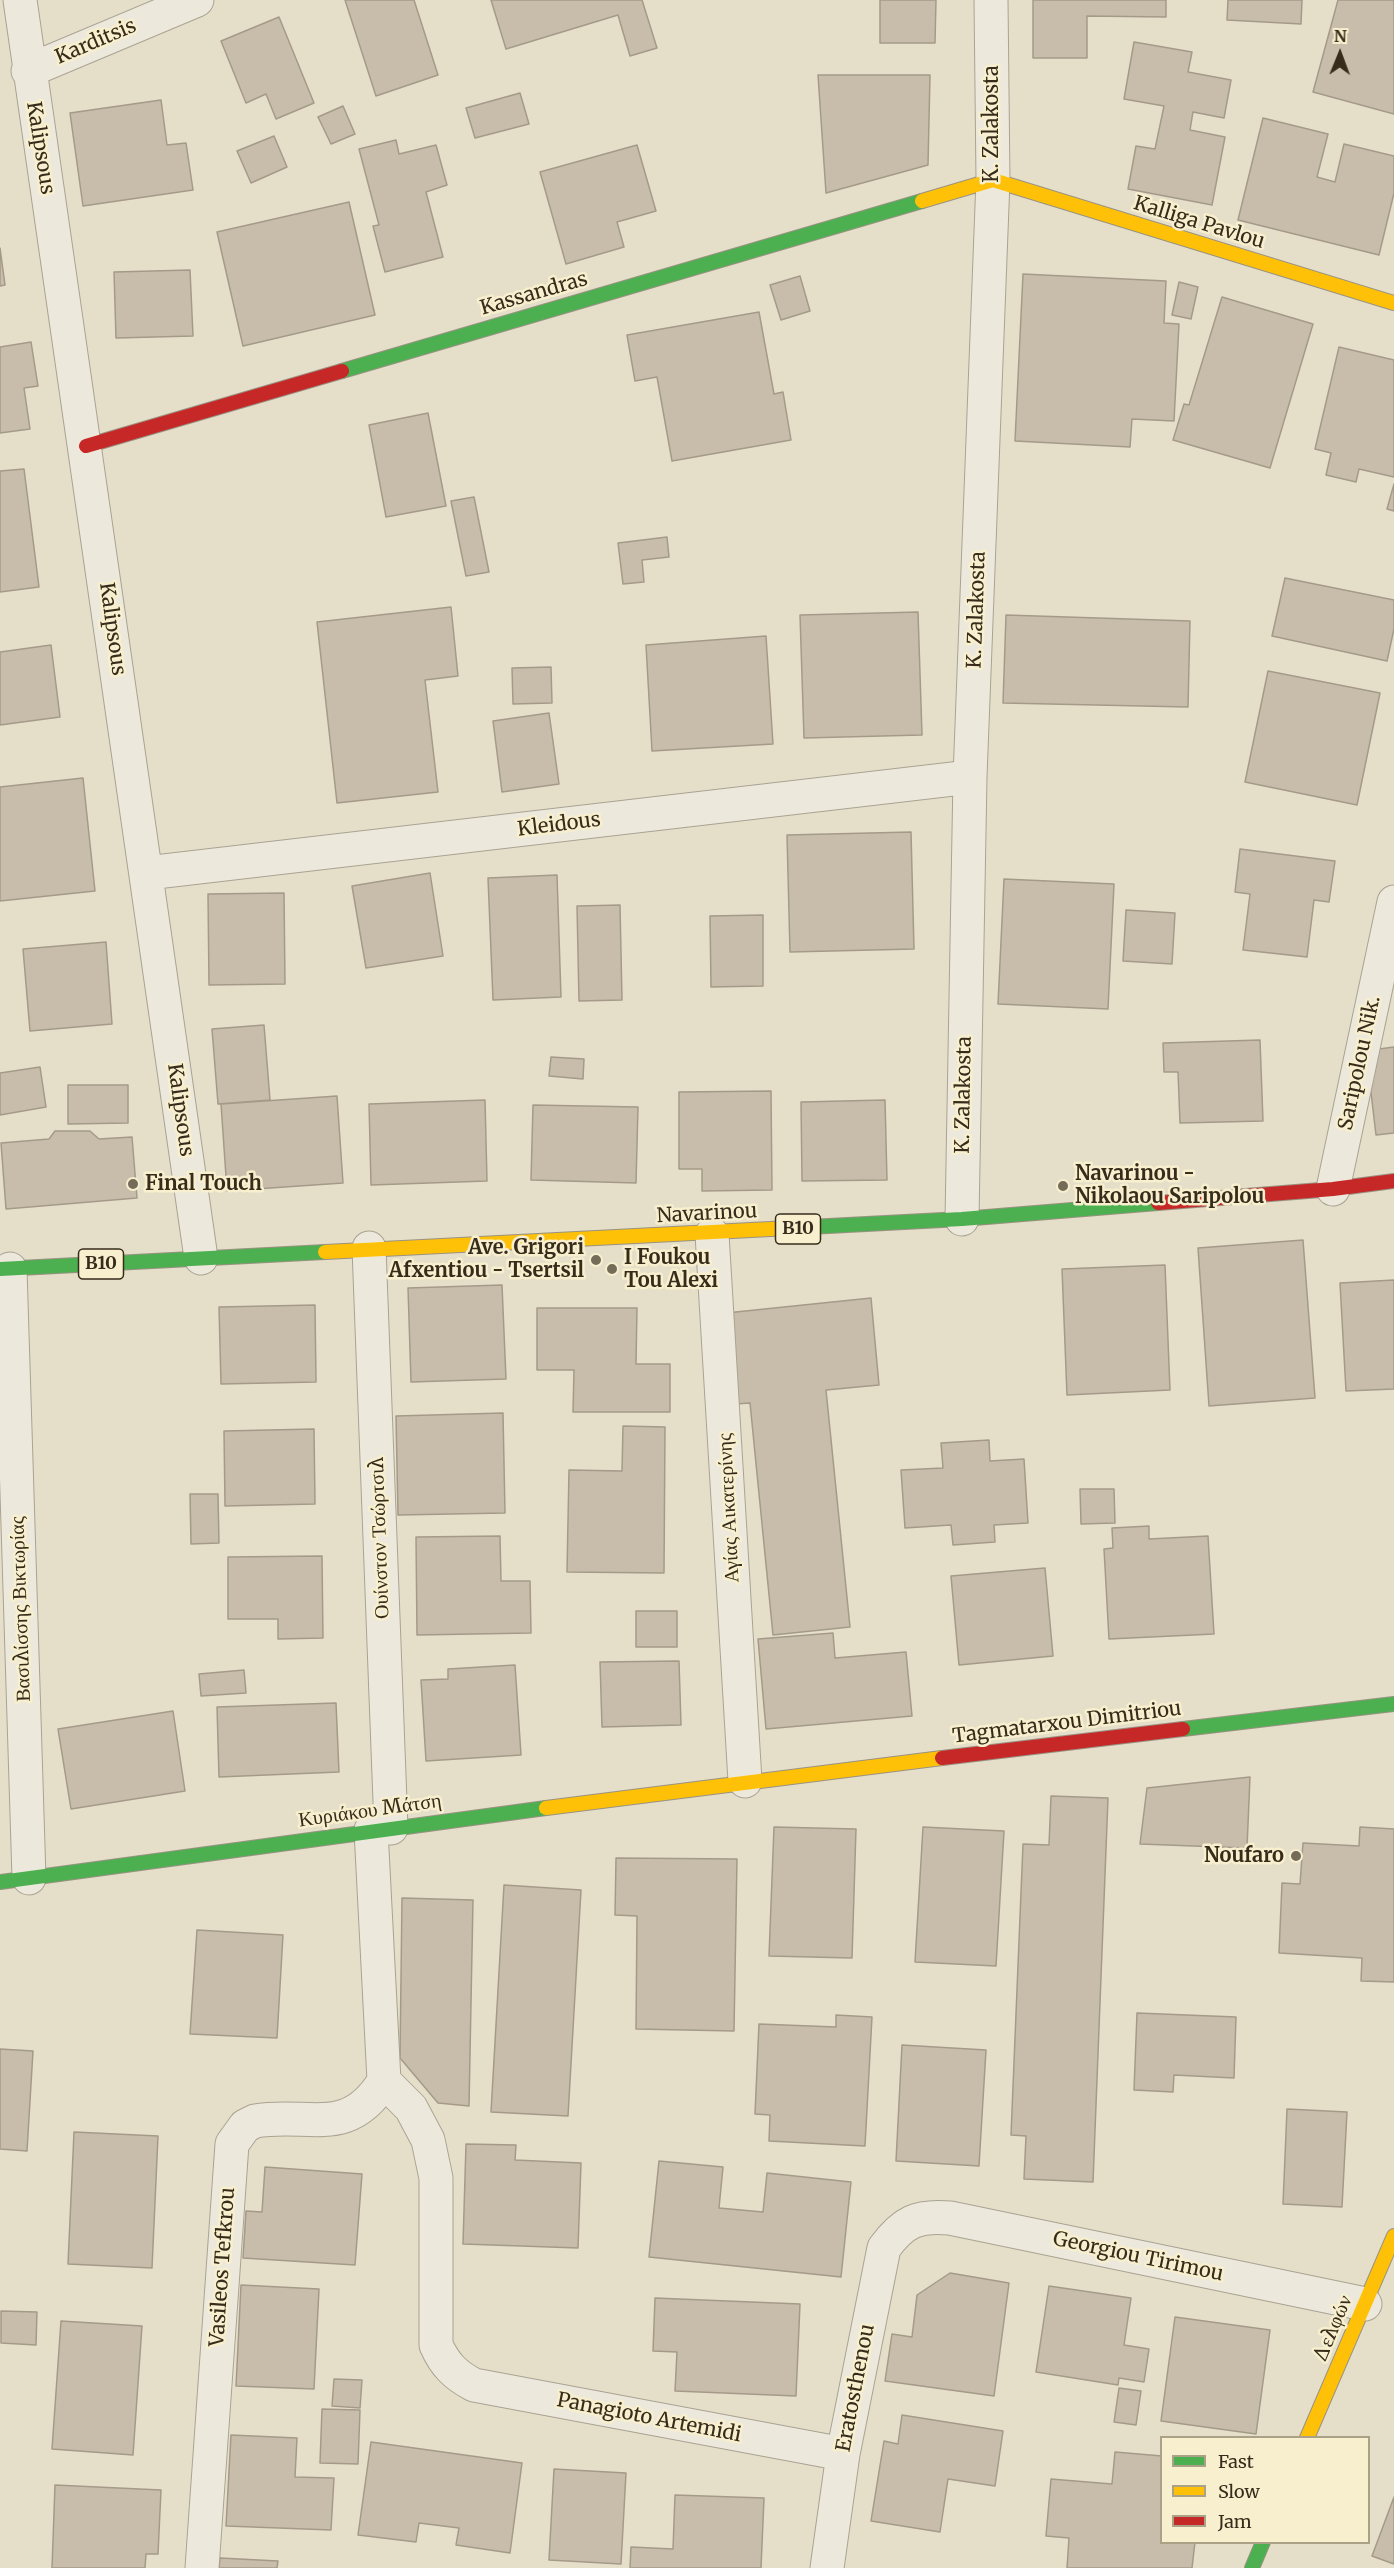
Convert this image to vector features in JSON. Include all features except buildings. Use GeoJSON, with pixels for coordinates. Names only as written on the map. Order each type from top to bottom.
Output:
{"type":"FeatureCollection","features":[{"type":"Feature","properties":{"kind":"main road","name":"Kalliga Pavlou"},"geometry":{"type":"LineString","coordinates":[[993,180],[1394,303]]}},
{"type":"Feature","properties":{"kind":"main road","name":"Kassandras"},"geometry":{"type":"LineString","coordinates":[[86,446],[993,180]]}},
{"type":"Feature","properties":{"kind":"main road","name":"Navarinou"},"geometry":{"type":"LineString","coordinates":[[201,1258],[369,1248],[712,1234],[962,1219],[1333,1189],[1394,1181]]}},
{"type":"Feature","properties":{"kind":"main road","name":"B10"},"geometry":{"type":"LineString","coordinates":[[5,1269],[201,1258]]}},
{"type":"Feature","properties":{"kind":"main road","name":"Tagmatarxou Dimitriou"},"geometry":{"type":"LineString","coordinates":[[745,1781],[1394,1704]]}},
{"type":"Feature","properties":{"kind":"main road","name":"Κυριάκου Μάτση"},"geometry":{"type":"LineString","coordinates":[[15,1880],[745,1781]]}},
{"type":"Feature","properties":{"kind":"main road","name":"Δελφών"},"geometry":{"type":"LineString","coordinates":[[1309,2436],[1394,2236]]}},
{"type":"Feature","properties":{"kind":"main road"},"geometry":{"type":"LineString","coordinates":[[1252,2568],[1262,2544]]}},
{"type":"Feature","properties":{"kind":"street","name":"Kalipsous"},"geometry":{"type":"LineString","coordinates":[[20,0],[28,71],[86,446],[201,1258]]}},
{"type":"Feature","properties":{"kind":"street","name":"Karditsis"},"geometry":{"type":"LineString","coordinates":[[28,71],[196,0]]}},
{"type":"Feature","properties":{"kind":"street","name":"K. Zalakosta"},"geometry":{"type":"LineString","coordinates":[[962,1219],[970,777],[993,180],[991,0]]}},
{"type":"Feature","properties":{"kind":"street","name":"Kleidous"},"geometry":{"type":"LineString","coordinates":[[147,873],[970,777]]}},
{"type":"Feature","properties":{"kind":"street","name":"Saripolou Nik."},"geometry":{"type":"LineString","coordinates":[[1333,1189],[1394,902]]}},
{"type":"Feature","properties":{"kind":"street","name":"Αγίας Αικατερίνης"},"geometry":{"type":"LineString","coordinates":[[712,1234],[745,1781]]}},
{"type":"Feature","properties":{"kind":"street","name":"Ουίνστον Τσώρτσιλ"},"geometry":{"type":"LineString","coordinates":[[369,1248],[381,1829]]}},
{"type":"Feature","properties":{"kind":"street","name":"Βασιλίσσης Βικτωρίας"},"geometry":{"type":"LineString","coordinates":[[5,1269],[15,1880]]}},
{"type":"Feature","properties":{"kind":"street"},"geometry":{"type":"LineString","coordinates":[[381,1829],[384,2081]]}},
{"type":"Feature","properties":{"kind":"street","name":"Panagioto Artemidi"},"geometry":{"type":"LineString","coordinates":[[384,2081],[411,2108],[428,2140],[436,2178],[435,2345],[444,2363],[457,2376],[474,2385],[843,2454]]}},
{"type":"Feature","properties":{"kind":"street","name":"Vasileos Tefkrou"},"geometry":{"type":"LineString","coordinates":[[202,2568],[232,2144],[245,2126],[255,2121],[344,2118],[362,2109],[384,2081]]}},
{"type":"Feature","properties":{"kind":"street","name":"Georgiou Tirimou"},"geometry":{"type":"LineString","coordinates":[[911,2221],[930,2216],[950,2218],[1365,2304]]}},
{"type":"Feature","properties":{"kind":"street","name":"Eratosthenou"},"geometry":{"type":"LineString","coordinates":[[827,2568],[843,2454],[884,2248],[896,2233],[911,2221]]}},
{"type":"Feature","properties":{"kind":"traffic: fast"},"geometry":{"type":"LineString","coordinates":[[342,371],[922,201]]}},
{"type":"Feature","properties":{"kind":"traffic: fast"},"geometry":{"type":"LineString","coordinates":[[790,1228],[962,1219],[1158,1203]]}},
{"type":"Feature","properties":{"kind":"traffic: fast"},"geometry":{"type":"LineString","coordinates":[[0,1269],[325,1252]]}},
{"type":"Feature","properties":{"kind":"traffic: fast"},"geometry":{"type":"LineString","coordinates":[[1183,1729],[1394,1704]]}},
{"type":"Feature","properties":{"kind":"traffic: fast"},"geometry":{"type":"LineString","coordinates":[[0,1882],[546,1808]]}},
{"type":"Feature","properties":{"kind":"traffic: fast"},"geometry":{"type":"LineString","coordinates":[[1252,2568],[1262,2544]]}},
{"type":"Feature","properties":{"kind":"traffic: slow"},"geometry":{"type":"LineString","coordinates":[[922,201],[993,180],[1394,303]]}},
{"type":"Feature","properties":{"kind":"traffic: slow"},"geometry":{"type":"LineString","coordinates":[[325,1252],[790,1228]]}},
{"type":"Feature","properties":{"kind":"traffic: slow"},"geometry":{"type":"LineString","coordinates":[[546,1808],[942,1758]]}},
{"type":"Feature","properties":{"kind":"traffic: slow"},"geometry":{"type":"LineString","coordinates":[[1308,2436],[1394,2236]]}},
{"type":"Feature","properties":{"kind":"traffic: jam"},"geometry":{"type":"LineString","coordinates":[[86,446],[342,371]]}},
{"type":"Feature","properties":{"kind":"traffic: jam"},"geometry":{"type":"LineString","coordinates":[[1158,1203],[1333,1189],[1394,1181]]}},
{"type":"Feature","properties":{"kind":"traffic: jam"},"geometry":{"type":"LineString","coordinates":[[942,1758],[1183,1729]]}},
{"type":"Feature","properties":{"kind":"place","name":"Final Touch"},"geometry":{"type":"Point","coordinates":[133,1184]}},
{"type":"Feature","properties":{"kind":"place","name":"Navarinou - Nikolaou Saripolou"},"geometry":{"type":"Point","coordinates":[1063,1186]}},
{"type":"Feature","properties":{"kind":"place","name":"Ave. Grigori Afxentiou - Tsertsil"},"geometry":{"type":"Point","coordinates":[596,1260]}},
{"type":"Feature","properties":{"kind":"place","name":"I Foukou Tou Alexi"},"geometry":{"type":"Point","coordinates":[612,1269]}},
{"type":"Feature","properties":{"kind":"place","name":"Noufaro"},"geometry":{"type":"Point","coordinates":[1296,1856]}}]}
